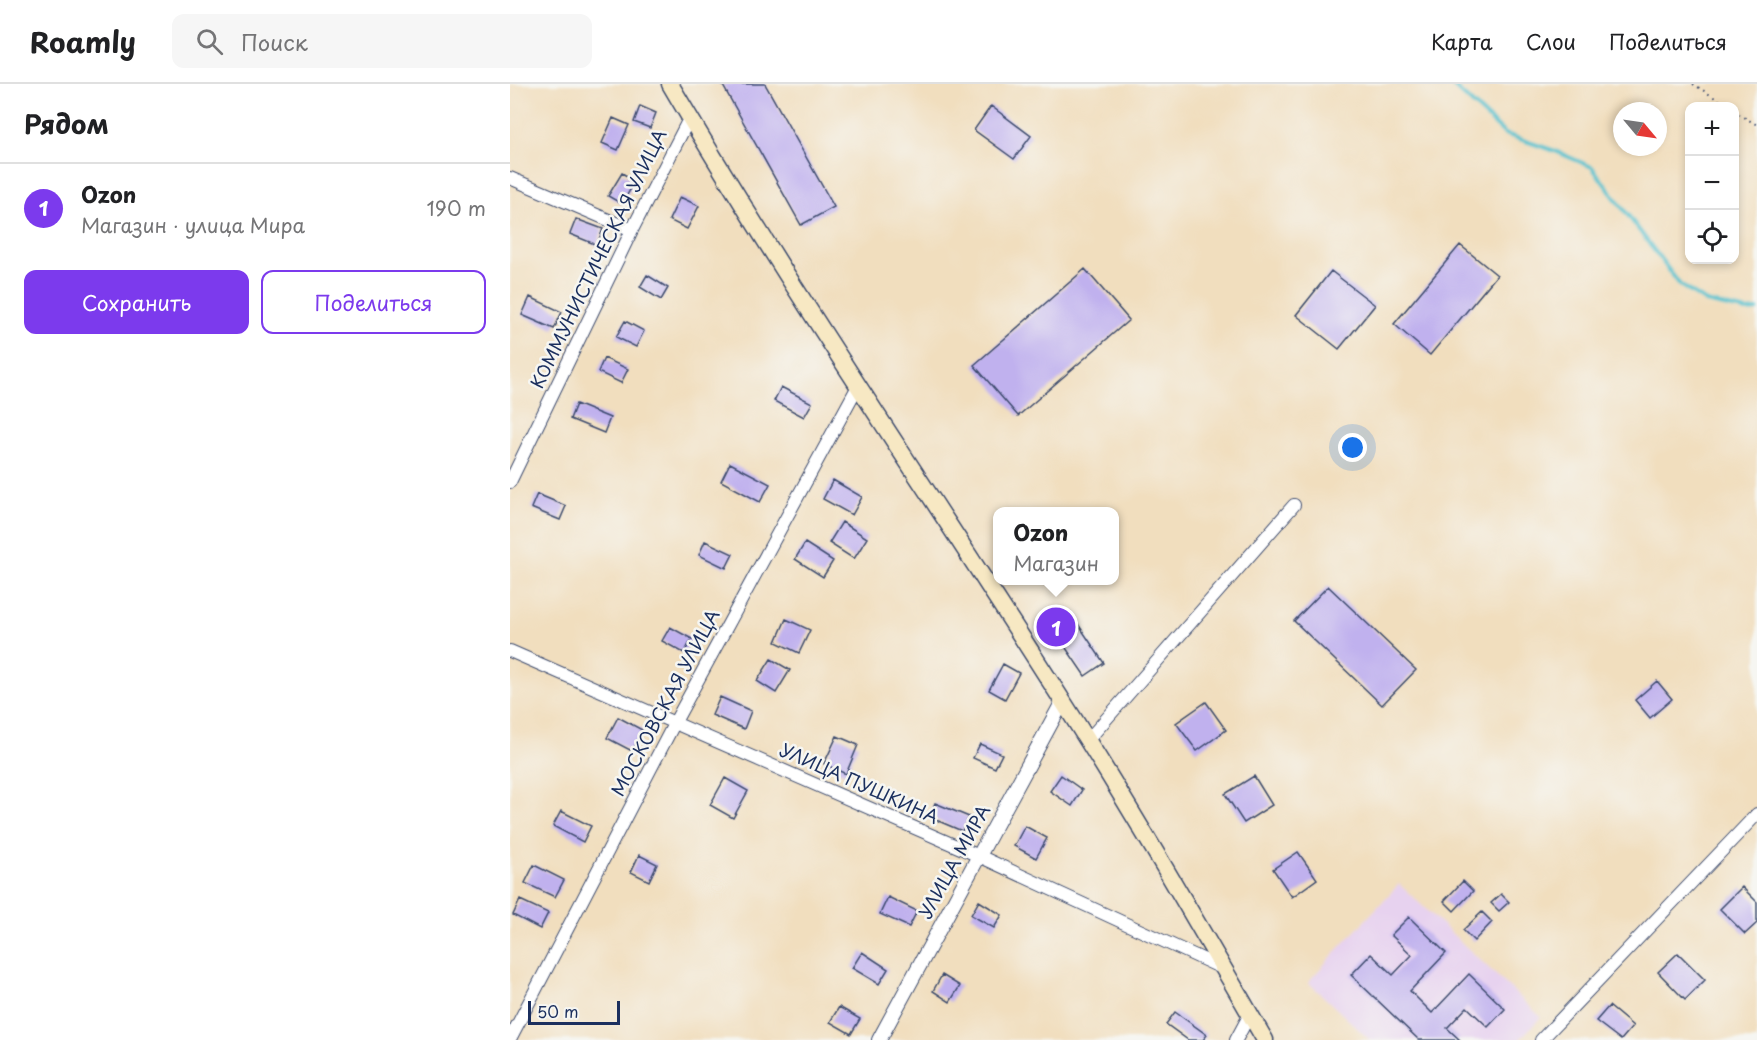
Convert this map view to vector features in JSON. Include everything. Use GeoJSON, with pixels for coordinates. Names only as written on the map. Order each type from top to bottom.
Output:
{"type":"FeatureCollection","features":[{"type":"Feature","properties":{"kind":"main road"},"geometry":{"type":"LineString","coordinates":[[670,84],[858,386],[1063,701],[1225,969],[1265,1040]]}},
{"type":"Feature","properties":{"kind":"street","name":"КОММУНИСТИЧЕСКАЯ УЛИЦА"},"geometry":{"type":"LineString","coordinates":[[510,482],[632,230],[690,117]]}},
{"type":"Feature","properties":{"kind":"street"},"geometry":{"type":"LineString","coordinates":[[510,178],[632,230]]}},
{"type":"Feature","properties":{"kind":"street","name":"МОСКОВСКАЯ УЛИЦА"},"geometry":{"type":"LineString","coordinates":[[510,1039],[675,722],[858,386]]}},
{"type":"Feature","properties":{"kind":"street"},"geometry":{"type":"LineString","coordinates":[[1087,741],[1294,505]]}},
{"type":"Feature","properties":{"kind":"street","name":"УЛИЦА ПУШКИНА"},"geometry":{"type":"LineString","coordinates":[[510,651],[979,856],[1225,969]]}},
{"type":"Feature","properties":{"kind":"street","name":"УЛИЦА МИРА"},"geometry":{"type":"LineString","coordinates":[[879,1040],[1063,701]]}},
{"type":"Feature","properties":{"kind":"street"},"geometry":{"type":"LineString","coordinates":[[1540,1040],[1757,814]]}},
{"type":"Feature","properties":{"kind":"street"},"geometry":{"type":"LineString","coordinates":[[1236,1040],[1250,1014]]}},
{"type":"Feature","properties":{"kind":"path"},"geometry":{"type":"LineString","coordinates":[[1693,84],[1722,102]]}},
{"type":"Feature","properties":{"kind":"path"},"geometry":{"type":"LineString","coordinates":[[1739,114],[1757,125]]}},
{"type":"Feature","properties":{"kind":"shaded area"},"geometry":{"type":"Polygon","coordinates":[[[1399,884],[1541,1017],[1519,1040],[1370,1040],[1308,982],[1399,884]]]}},
{"type":"Feature","properties":{"kind":"building"},"geometry":{"type":"Polygon","coordinates":[[[722,84],[765,84],[834,207],[801,225],[722,84]]]}},
{"type":"Feature","properties":{"kind":"building"},"geometry":{"type":"Polygon","coordinates":[[[640,106],[656,113],[650,128],[634,122],[640,106]]]}},
{"type":"Feature","properties":{"kind":"building"},"geometry":{"type":"Polygon","coordinates":[[[991,106],[1031,136],[1014,159],[974,130],[991,106]]]}},
{"type":"Feature","properties":{"kind":"building"},"geometry":{"type":"Polygon","coordinates":[[[613,118],[629,125],[618,150],[602,143],[613,118]]]}},
{"type":"Feature","properties":{"kind":"building"},"geometry":{"type":"Polygon","coordinates":[[[622,173],[635,181],[622,204],[608,196],[622,173]]]}},
{"type":"Feature","properties":{"kind":"building"},"geometry":{"type":"Polygon","coordinates":[[[680,197],[699,206],[687,229],[669,220],[680,197]]]}},
{"type":"Feature","properties":{"kind":"building"},"geometry":{"type":"Polygon","coordinates":[[[576,219],[603,229],[597,245],[570,234],[576,219]]]}},
{"type":"Feature","properties":{"kind":"building"},"geometry":{"type":"Polygon","coordinates":[[[1460,245],[1497,275],[1430,355],[1394,324],[1460,245]]]}},
{"type":"Feature","properties":{"kind":"building"},"geometry":{"type":"Polygon","coordinates":[[[1085,269],[1129,320],[1018,416],[974,365],[1085,269]]]}},
{"type":"Feature","properties":{"kind":"building"},"geometry":{"type":"Polygon","coordinates":[[[1331,271],[1375,305],[1339,349],[1296,315],[1331,271]]]}},
{"type":"Feature","properties":{"kind":"building"},"geometry":{"type":"Polygon","coordinates":[[[647,275],[668,288],[661,300],[640,287],[647,275]]]}},
{"type":"Feature","properties":{"kind":"building"},"geometry":{"type":"Polygon","coordinates":[[[530,297],[562,312],[554,329],[522,315],[530,297]]]}},
{"type":"Feature","properties":{"kind":"building"},"geometry":{"type":"Polygon","coordinates":[[[625,321],[644,331],[636,347],[616,337],[625,321]]]}},
{"type":"Feature","properties":{"kind":"building"},"geometry":{"type":"Polygon","coordinates":[[[604,358],[628,369],[621,383],[598,372],[604,358]]]}},
{"type":"Feature","properties":{"kind":"building"},"geometry":{"type":"Polygon","coordinates":[[[781,387],[812,403],[804,417],[774,401],[781,387]]]}},
{"type":"Feature","properties":{"kind":"building"},"geometry":{"type":"Polygon","coordinates":[[[576,404],[610,418],[604,433],[570,419],[576,404]]]}},
{"type":"Feature","properties":{"kind":"building"},"geometry":{"type":"Polygon","coordinates":[[[730,463],[770,484],[760,502],[721,481],[730,463]]]}},
{"type":"Feature","properties":{"kind":"building"},"geometry":{"type":"Polygon","coordinates":[[[833,480],[862,497],[852,515],[823,499],[833,480]]]}},
{"type":"Feature","properties":{"kind":"building"},"geometry":{"type":"Polygon","coordinates":[[[537,494],[566,506],[560,520],[531,508],[537,494]]]}},
{"type":"Feature","properties":{"kind":"building"},"geometry":{"type":"Polygon","coordinates":[[[842,522],[867,538],[854,559],[829,543],[842,522]]]}},
{"type":"Feature","properties":{"kind":"building"},"geometry":{"type":"Polygon","coordinates":[[[705,541],[733,554],[726,568],[699,555],[705,541]]]}},
{"type":"Feature","properties":{"kind":"building"},"geometry":{"type":"Polygon","coordinates":[[[805,543],[833,561],[823,577],[795,559],[805,543]]]}},
{"type":"Feature","properties":{"kind":"building"},"geometry":{"type":"Polygon","coordinates":[[[1328,586],[1416,670],[1382,705],[1294,621],[1328,586]]]}},
{"type":"Feature","properties":{"kind":"building"},"geometry":{"type":"Polygon","coordinates":[[[1070,612],[1104,663],[1085,676],[1051,626],[1070,612]]]}},
{"type":"Feature","properties":{"kind":"building"},"geometry":{"type":"Polygon","coordinates":[[[786,619],[810,630],[799,653],[776,642],[786,619]]]}},
{"type":"Feature","properties":{"kind":"building"},"geometry":{"type":"Polygon","coordinates":[[[670,627],[692,639],[684,653],[662,641],[670,627]]]}},
{"type":"Feature","properties":{"kind":"building"},"geometry":{"type":"Polygon","coordinates":[[[771,659],[790,670],[776,693],[757,681],[771,659]]]}},
{"type":"Feature","properties":{"kind":"building"},"geometry":{"type":"Polygon","coordinates":[[[1003,664],[1019,673],[1005,699],[989,690],[1003,664]]]}},
{"type":"Feature","properties":{"kind":"building"},"geometry":{"type":"Polygon","coordinates":[[[1657,681],[1672,699],[1650,718],[1635,700],[1657,681]]]}},
{"type":"Feature","properties":{"kind":"building"},"geometry":{"type":"Polygon","coordinates":[[[720,697],[751,711],[744,729],[712,715],[720,697]]]}},
{"type":"Feature","properties":{"kind":"building"},"geometry":{"type":"Polygon","coordinates":[[[1206,702],[1226,730],[1197,751],[1176,723],[1206,702]]]}},
{"type":"Feature","properties":{"kind":"building"},"geometry":{"type":"Polygon","coordinates":[[[618,717],[644,731],[632,751],[607,738],[618,717]]]}},
{"type":"Feature","properties":{"kind":"building"},"geometry":{"type":"Polygon","coordinates":[[[837,736],[858,745],[846,774],[824,764],[837,736]]]}},
{"type":"Feature","properties":{"kind":"building"},"geometry":{"type":"Polygon","coordinates":[[[980,744],[1002,754],[995,768],[973,758],[980,744]]]}},
{"type":"Feature","properties":{"kind":"building"},"geometry":{"type":"Polygon","coordinates":[[[1061,775],[1082,790],[1072,806],[1050,791],[1061,775]]]}},
{"type":"Feature","properties":{"kind":"building"},"geometry":{"type":"Polygon","coordinates":[[[1254,776],[1272,805],[1244,823],[1225,794],[1254,776]]]}},
{"type":"Feature","properties":{"kind":"building"},"geometry":{"type":"Polygon","coordinates":[[[725,778],[748,791],[733,818],[710,805],[725,778]]]}},
{"type":"Feature","properties":{"kind":"building"},"geometry":{"type":"Polygon","coordinates":[[[935,803],[969,817],[962,831],[929,817],[935,803]]]}},
{"type":"Feature","properties":{"kind":"building"},"geometry":{"type":"Polygon","coordinates":[[[561,811],[591,826],[583,842],[553,826],[561,811]]]}},
{"type":"Feature","properties":{"kind":"building"},"geometry":{"type":"Polygon","coordinates":[[[1025,826],[1047,838],[1036,858],[1014,846],[1025,826]]]}},
{"type":"Feature","properties":{"kind":"building"},"geometry":{"type":"Polygon","coordinates":[[[1298,852],[1317,879],[1292,897],[1273,869],[1298,852]]]}},
{"type":"Feature","properties":{"kind":"building"},"geometry":{"type":"Polygon","coordinates":[[[639,855],[657,864],[649,881],[631,872],[639,855]]]}},
{"type":"Feature","properties":{"kind":"building"},"geometry":{"type":"Polygon","coordinates":[[[534,865],[564,880],[555,897],[525,883],[534,865]]]}},
{"type":"Feature","properties":{"kind":"building"},"geometry":{"type":"Polygon","coordinates":[[[1463,881],[1473,891],[1454,911],[1444,901],[1463,881]]]}},
{"type":"Feature","properties":{"kind":"building"},"geometry":{"type":"Polygon","coordinates":[[[1742,887],[1757,902],[1757,923],[1745,934],[1720,909],[1742,887]]]}},
{"type":"Feature","properties":{"kind":"building"},"geometry":{"type":"Polygon","coordinates":[[[1501,894],[1509,902],[1499,911],[1491,903],[1501,894]]]}},
{"type":"Feature","properties":{"kind":"building"},"geometry":{"type":"Polygon","coordinates":[[[888,897],[917,911],[909,927],[880,914],[888,897]]]}},
{"type":"Feature","properties":{"kind":"building"},"geometry":{"type":"Polygon","coordinates":[[[520,900],[548,913],[540,929],[513,915],[520,900]]]}},
{"type":"Feature","properties":{"kind":"building"},"geometry":{"type":"Polygon","coordinates":[[[979,901],[1002,915],[994,928],[971,915],[979,901]]]}},
{"type":"Feature","properties":{"kind":"building"},"geometry":{"type":"Polygon","coordinates":[[[1482,912],[1492,922],[1474,941],[1463,930],[1482,912]]]}},
{"type":"Feature","properties":{"kind":"building"},"geometry":{"type":"Polygon","coordinates":[[[1409,917],[1446,953],[1410,991],[1432,1013],[1469,974],[1505,1009],[1488,1027],[1467,1007],[1447,1028],[1460,1040],[1419,1040],[1351,975],[1371,954],[1393,975],[1412,955],[1391,935],[1409,917]]]}},
{"type":"Feature","properties":{"kind":"building"},"geometry":{"type":"Polygon","coordinates":[[[862,952],[888,969],[879,984],[852,968],[862,952]]]}},
{"type":"Feature","properties":{"kind":"building"},"geometry":{"type":"Polygon","coordinates":[[[1678,953],[1705,980],[1685,1000],[1658,972],[1678,953]]]}},
{"type":"Feature","properties":{"kind":"building"},"geometry":{"type":"Polygon","coordinates":[[[942,975],[960,986],[950,1002],[933,991],[942,975]]]}},
{"type":"Feature","properties":{"kind":"building"},"geometry":{"type":"Polygon","coordinates":[[[1609,1006],[1633,1026],[1621,1040],[1596,1021],[1609,1006]]]}},
{"type":"Feature","properties":{"kind":"building"},"geometry":{"type":"Polygon","coordinates":[[[839,1007],[860,1019],[851,1034],[830,1022],[839,1007]]]}},
{"type":"Feature","properties":{"kind":"building"},"geometry":{"type":"Polygon","coordinates":[[[1175,1012],[1207,1035],[1203,1040],[1188,1040],[1166,1024],[1175,1012]]]}},
{"type":"Feature","properties":{"kind":"waterway"},"geometry":{"type":"LineString","coordinates":[[1451,84],[1505,134],[1555,151],[1592,167],[1680,285],[1706,302],[1747,311],[1757,310]]}},
{"type":"Feature","properties":{"kind":"place","name":"Ozon"},"geometry":{"type":"Point","coordinates":[1056,627]}}]}
